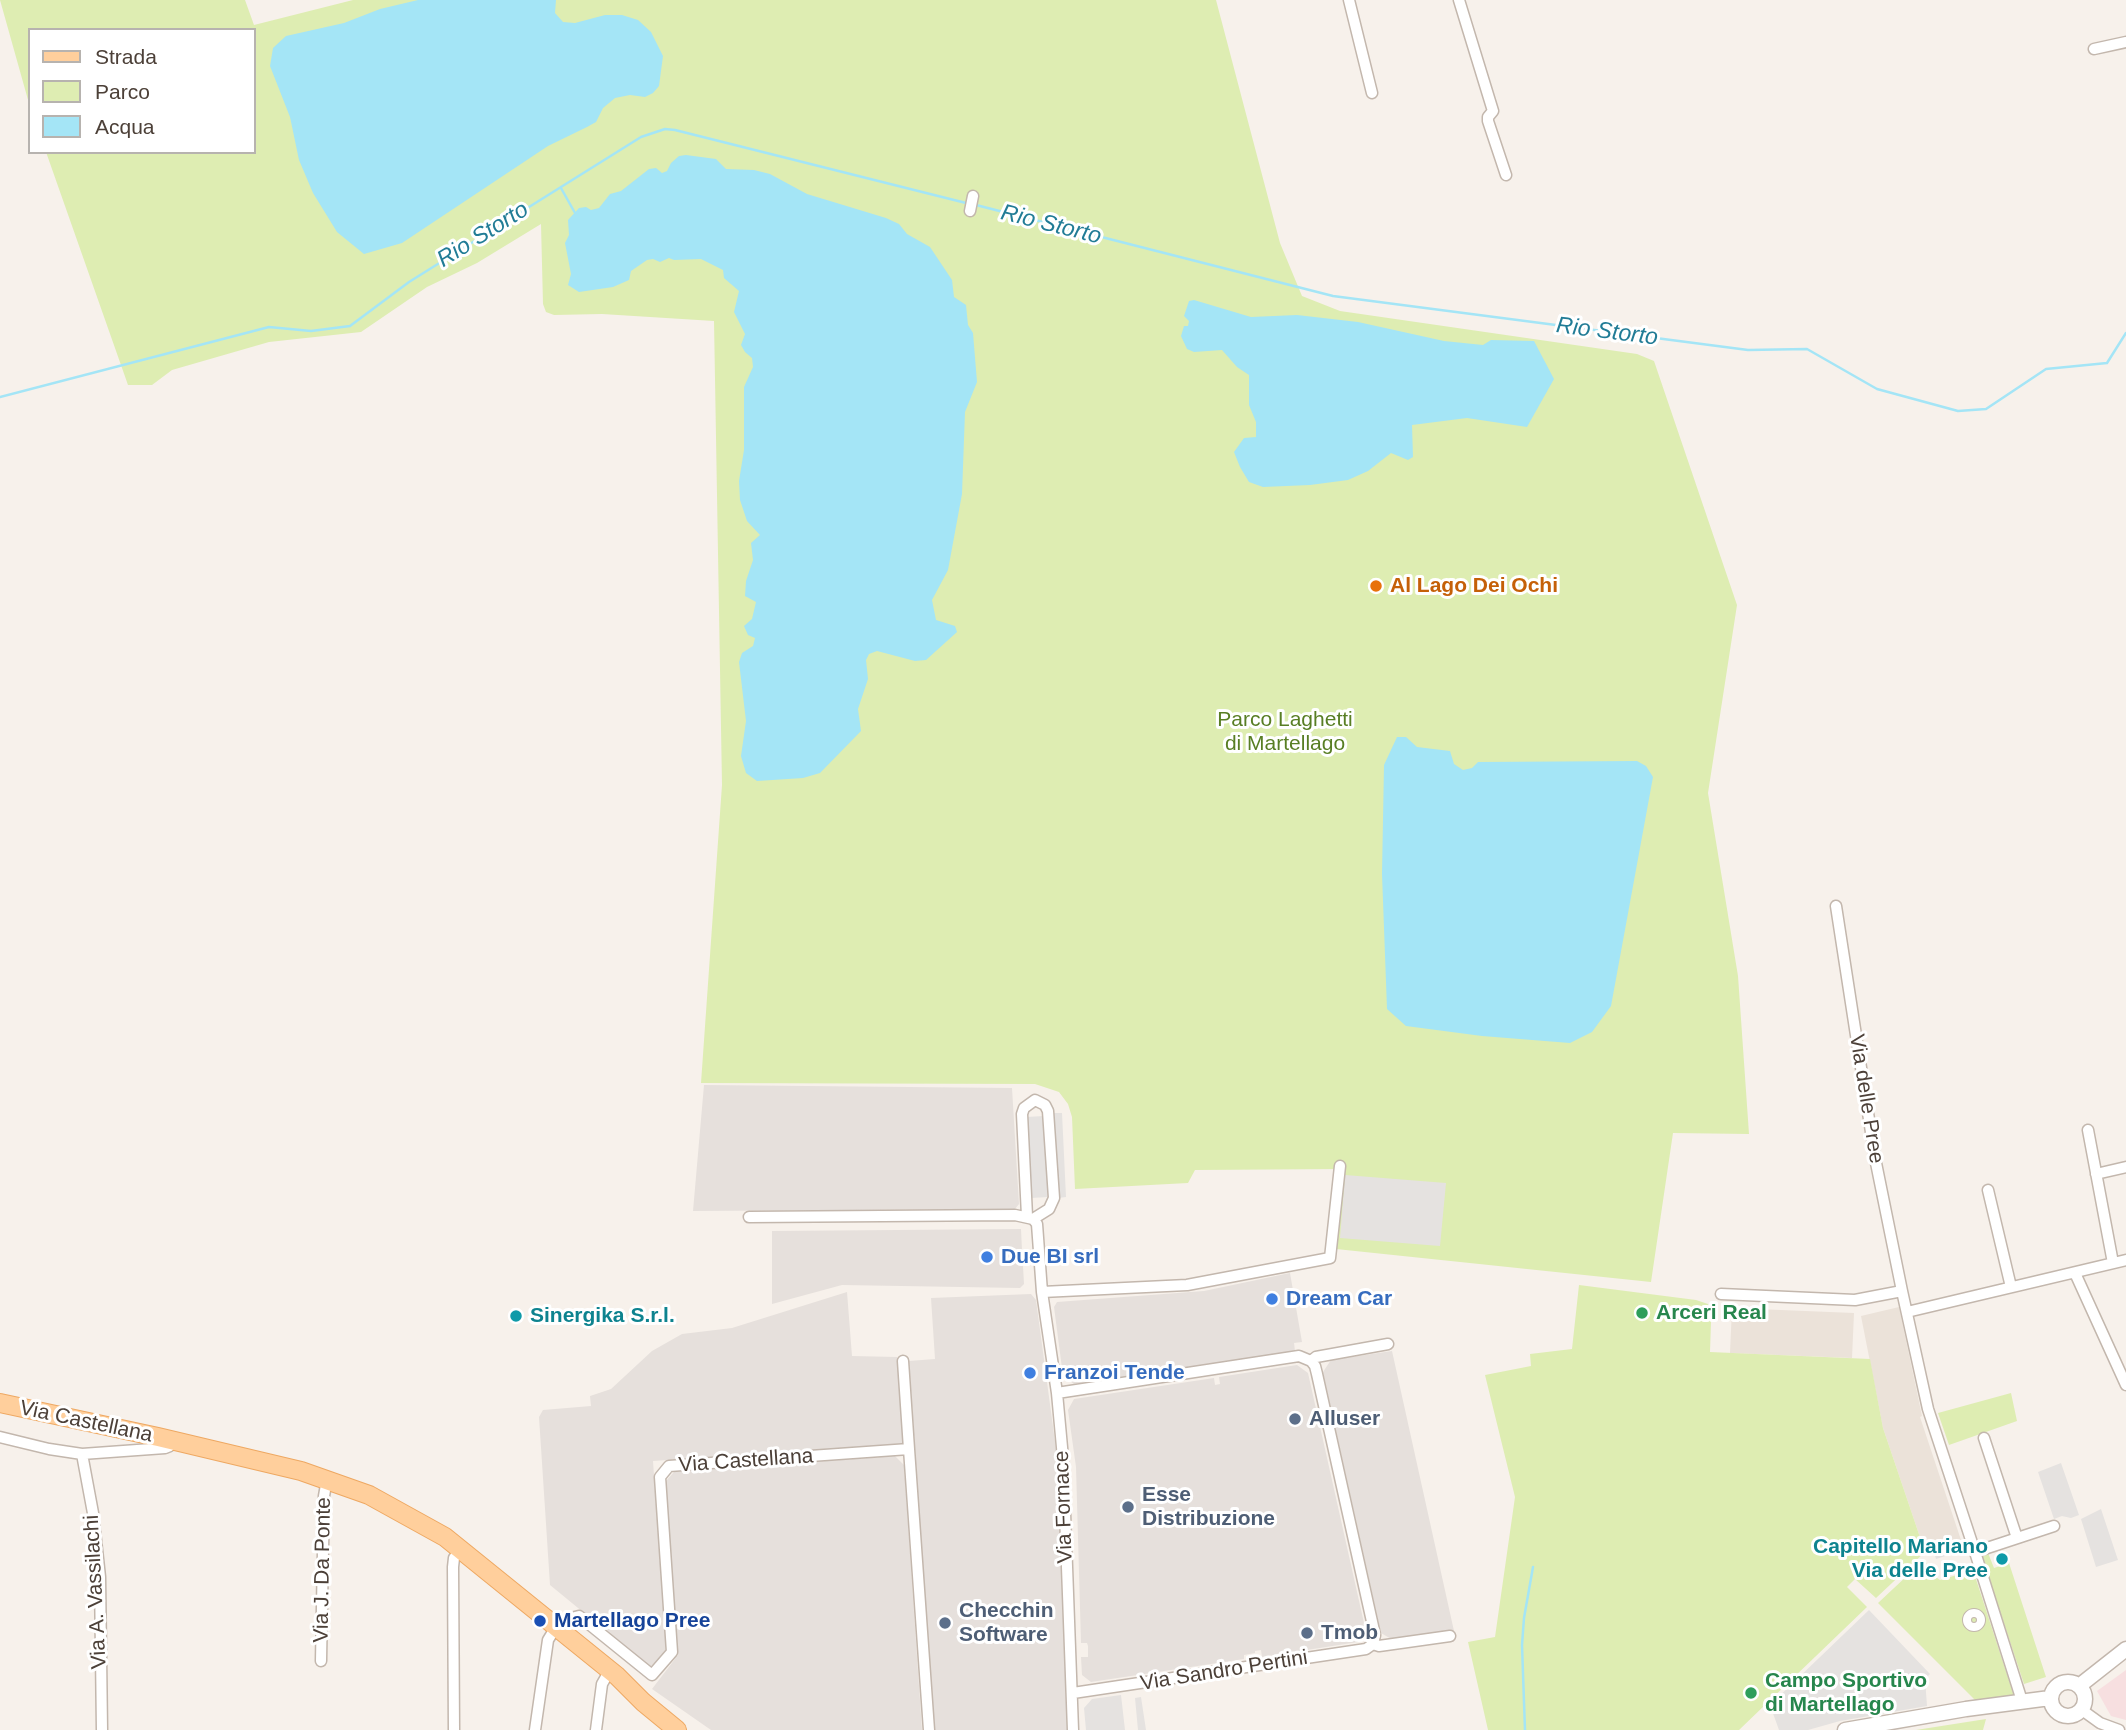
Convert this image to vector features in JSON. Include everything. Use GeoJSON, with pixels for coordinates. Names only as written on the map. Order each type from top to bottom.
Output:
{"type":"FeatureCollection","features":[{"type":"Feature","properties":{"kind":"main road","name":"Via Castellana"},"geometry":{"type":"LineString","coordinates":[[0,1403],[172,1440],[327,1479],[388,1505],[445,1537],[610,1670],[677,1730]]}},
{"type":"Feature","properties":{"kind":"main road","name":"Via Castellana"},"geometry":{"type":"LineString","coordinates":[[643,1702],[653,1730]]}},
{"type":"Feature","properties":{"kind":"street"},"geometry":{"type":"LineString","coordinates":[[1349,0],[1372,93]]}},
{"type":"Feature","properties":{"kind":"street"},"geometry":{"type":"LineString","coordinates":[[1459,0],[1493,111],[1488,121],[1506,175]]}},
{"type":"Feature","properties":{"kind":"street"},"geometry":{"type":"LineString","coordinates":[[2094,49],[2126,42]]}},
{"type":"Feature","properties":{"kind":"street"},"geometry":{"type":"LineString","coordinates":[[970,211],[973,195]]}},
{"type":"Feature","properties":{"kind":"street","name":"Via delle Pree"},"geometry":{"type":"LineString","coordinates":[[1836,906],[1875,1158],[1928,1409],[2022,1701]]}},
{"type":"Feature","properties":{"kind":"street","name":"Via Fornace"},"geometry":{"type":"LineString","coordinates":[[1030,1217],[1049,1209],[1054,1198],[1048,1111],[1045,1105],[1035,1100],[1024,1108],[1022,1114],[1030,1217],[1037,1224],[1042,1292],[1057,1393],[1063,1458],[1074,1728]]}},
{"type":"Feature","properties":{"kind":"street"},"geometry":{"type":"LineString","coordinates":[[2088,1130],[2113,1263]]}},
{"type":"Feature","properties":{"kind":"street"},"geometry":{"type":"LineString","coordinates":[[1042,1292],[1187,1285],[1329,1258],[1340,1166]]}},
{"type":"Feature","properties":{"kind":"street"},"geometry":{"type":"LineString","coordinates":[[2096,1174],[2126,1167]]}},
{"type":"Feature","properties":{"kind":"street"},"geometry":{"type":"LineString","coordinates":[[1988,1190],[2011,1287]]}},
{"type":"Feature","properties":{"kind":"street"},"geometry":{"type":"LineString","coordinates":[[748,1217],[1030,1217]]}},
{"type":"Feature","properties":{"kind":"street"},"geometry":{"type":"LineString","coordinates":[[1907,1312],[2126,1260]]}},
{"type":"Feature","properties":{"kind":"street"},"geometry":{"type":"LineString","coordinates":[[2075,1273],[2126,1385]]}},
{"type":"Feature","properties":{"kind":"street"},"geometry":{"type":"LineString","coordinates":[[1721,1294],[1856,1300],[1902,1291]]}},
{"type":"Feature","properties":{"kind":"street"},"geometry":{"type":"LineString","coordinates":[[1311,1361],[1316,1357],[1388,1344]]}},
{"type":"Feature","properties":{"kind":"street"},"geometry":{"type":"LineString","coordinates":[[1057,1393],[1299,1356],[1311,1361],[1315,1366],[1375,1635],[1373,1644]]}},
{"type":"Feature","properties":{"kind":"street"},"geometry":{"type":"LineString","coordinates":[[903,1361],[929,1730]]}},
{"type":"Feature","properties":{"kind":"street","name":"Via Castellana"},"geometry":{"type":"LineString","coordinates":[[0,1437],[82,1454],[165,1448],[170,1446],[172,1440]]}},
{"type":"Feature","properties":{"kind":"street"},"geometry":{"type":"LineString","coordinates":[[1983,1438],[2017,1538]]}},
{"type":"Feature","properties":{"kind":"street","name":"Via Castellana"},"geometry":{"type":"LineString","coordinates":[[559,1630],[579,1616],[652,1675],[672,1652],[660,1476],[669,1466],[909,1449]]}},
{"type":"Feature","properties":{"kind":"street","name":"Via A. Vassilachi"},"geometry":{"type":"LineString","coordinates":[[82,1454],[96,1532],[100,1577],[102,1730]]}},
{"type":"Feature","properties":{"kind":"street","name":"Via J. Da Ponte"},"geometry":{"type":"LineString","coordinates":[[321,1661],[324,1496],[327,1479]]}},
{"type":"Feature","properties":{"kind":"street"},"geometry":{"type":"LineString","coordinates":[[1975,1552],[2054,1526]]}},
{"type":"Feature","properties":{"kind":"street"},"geometry":{"type":"LineString","coordinates":[[454,1730],[453,1561],[460,1550]]}},
{"type":"Feature","properties":{"kind":"street"},"geometry":{"type":"LineString","coordinates":[[534,1730],[548,1640],[559,1630]]}},
{"type":"Feature","properties":{"kind":"street","name":"Via Sandro Pertini"},"geometry":{"type":"LineString","coordinates":[[1073,1693],[1366,1649],[1373,1644],[1379,1646],[1450,1636]]}},
{"type":"Feature","properties":{"kind":"street"},"geometry":{"type":"LineString","coordinates":[[2079,1686],[2126,1649]]}},
{"type":"Feature","properties":{"kind":"street"},"geometry":{"type":"LineString","coordinates":[[596,1730],[602,1684],[610,1670]]}},
{"type":"Feature","properties":{"kind":"street"},"geometry":{"type":"LineString","coordinates":[[2063,1682],[2072,1682],[2079,1686],[2085,1699],[2082,1710],[2073,1716],[2062,1716],[2053,1709],[2050,1698],[2056,1687],[2063,1682]]}},
{"type":"Feature","properties":{"kind":"street"},"geometry":{"type":"LineString","coordinates":[[1845,1730],[1888,1726],[2050,1698]]}},
{"type":"Feature","properties":{"kind":"street"},"geometry":{"type":"LineString","coordinates":[[2082,1710],[2100,1723],[2119,1730]]}},
{"type":"Feature","properties":{"kind":"shaded area"},"geometry":{"type":"Polygon","coordinates":[[[704,1085],[1012,1088],[1019,1204],[1015,1209],[693,1211],[704,1085]]]}},
{"type":"Feature","properties":{"kind":"shaded area"},"geometry":{"type":"Polygon","coordinates":[[[1054,1113],[1062,1113],[1066,1197],[1058,1198],[1054,1113]]]}},
{"type":"Feature","properties":{"kind":"shaded area"},"geometry":{"type":"Polygon","coordinates":[[[1044,1116],[1048,1197],[1031,1198],[1026,1117],[1044,1116]]]}},
{"type":"Feature","properties":{"kind":"shaded area"},"geometry":{"type":"Polygon","coordinates":[[[1345,1175],[1446,1183],[1440,1246],[1340,1238],[1345,1175]]]}},
{"type":"Feature","properties":{"kind":"shaded area"},"geometry":{"type":"Polygon","coordinates":[[[1021,1229],[1022,1250],[1018,1254],[1018,1263],[1023,1266],[1024,1284],[1020,1288],[842,1285],[772,1304],[772,1231],[1021,1229]]]}},
{"type":"Feature","properties":{"kind":"shaded area"},"geometry":{"type":"Polygon","coordinates":[[[1290,1273],[1302,1342],[1294,1343],[1295,1351],[1074,1384],[1063,1376],[1054,1307],[1057,1302],[1204,1291],[1290,1273]]]}},
{"type":"Feature","properties":{"kind":"shaded area"},"geometry":{"type":"Polygon","coordinates":[[[847,1292],[852,1356],[897,1357],[903,1444],[653,1461],[666,1651],[650,1667],[550,1585],[539,1417],[543,1410],[591,1406],[590,1396],[611,1389],[652,1351],[682,1334],[732,1328],[847,1292]]]}},
{"type":"Feature","properties":{"kind":"shaded area"},"geometry":{"type":"Polygon","coordinates":[[[1031,1294],[1036,1300],[1058,1464],[1067,1730],[934,1730],[909,1361],[935,1359],[931,1298],[1031,1294]]]}},
{"type":"Feature","properties":{"kind":"shaded area"},"geometry":{"type":"Polygon","coordinates":[[[1899,1307],[1922,1416],[1920,1417],[1961,1540],[1925,1552],[1883,1428],[1861,1316],[1899,1307]]]}},
{"type":"Feature","properties":{"kind":"shaded area"},"geometry":{"type":"Polygon","coordinates":[[[1732,1308],[1854,1313],[1852,1358],[1730,1353],[1732,1308]]]}},
{"type":"Feature","properties":{"kind":"shaded area"},"geometry":{"type":"Polygon","coordinates":[[[1392,1351],[1454,1631],[1393,1640],[1381,1633],[1323,1372],[1331,1360],[1392,1351]]]}},
{"type":"Feature","properties":{"kind":"shaded area"},"geometry":{"type":"Polygon","coordinates":[[[1297,1365],[1308,1373],[1366,1632],[1358,1642],[1262,1657],[1261,1650],[1244,1655],[1244,1659],[1091,1682],[1082,1675],[1081,1657],[1088,1657],[1088,1646],[1087,1643],[1081,1643],[1076,1467],[1068,1410],[1074,1399],[1214,1378],[1215,1385],[1220,1384],[1219,1377],[1297,1365]]]}},
{"type":"Feature","properties":{"kind":"shaded area"},"geometry":{"type":"Polygon","coordinates":[[[895,1456],[904,1465],[922,1730],[711,1730],[652,1689],[678,1655],[666,1481],[674,1472],[895,1456]]]}},
{"type":"Feature","properties":{"kind":"shaded area"},"geometry":{"type":"Polygon","coordinates":[[[2061,1463],[2079,1515],[2054,1519],[2038,1472],[2061,1463]]]}},
{"type":"Feature","properties":{"kind":"shaded area"},"geometry":{"type":"Polygon","coordinates":[[[2101,1509],[2118,1560],[2096,1567],[2081,1519],[2101,1509]]]}},
{"type":"Feature","properties":{"kind":"shaded area"},"geometry":{"type":"Polygon","coordinates":[[[1959,1545],[1961,1551],[1936,1559],[1934,1552],[1959,1545]]]}},
{"type":"Feature","properties":{"kind":"shaded area"},"geometry":{"type":"Polygon","coordinates":[[[1869,1610],[1930,1674],[1925,1679],[1927,1706],[1840,1721],[1808,1730],[1779,1730],[1770,1705],[1869,1610]]]}},
{"type":"Feature","properties":{"kind":"shaded area"},"geometry":{"type":"Polygon","coordinates":[[[2126,1670],[2126,1720],[2111,1716],[2097,1691],[2126,1670]]]}},
{"type":"Feature","properties":{"kind":"shaded area"},"geometry":{"type":"Polygon","coordinates":[[[1121,1695],[1125,1730],[1086,1730],[1084,1708],[1092,1699],[1121,1695]]]}},
{"type":"Feature","properties":{"kind":"shaded area"},"geometry":{"type":"Polygon","coordinates":[[[1141,1697],[1146,1730],[1138,1730],[1135,1698],[1141,1697]]]}},
{"type":"Feature","properties":{"kind":"green space","name":"Parco Laghetti di Martellago"},"geometry":{"type":"Polygon","coordinates":[[[0,0],[245,0],[254,25],[353,0],[1216,0],[1280,243],[1302,296],[1340,311],[1637,354],[1654,361],[1737,605],[1708,793],[1738,976],[1749,1134],[1673,1133],[1651,1282],[1336,1249],[1344,1169],[1195,1170],[1188,1183],[1075,1189],[1072,1117],[1068,1104],[1059,1092],[1035,1084],[701,1083],[722,785],[714,321],[602,314],[554,315],[546,312],[543,304],[541,224],[477,263],[427,287],[361,332],[269,342],[172,370],[152,385],[128,385],[47,154],[256,154],[256,28],[28,28],[28,100],[0,0]]]}},
{"type":"Feature","properties":{"kind":"green space"},"geometry":{"type":"Polygon","coordinates":[[[1579,1285],[1696,1300],[1708,1304],[1711,1322],[1710,1352],[1870,1359],[1883,1428],[1925,1552],[1876,1598],[1855,1579],[1847,1587],[1867,1607],[1739,1730],[1488,1730],[1468,1642],[1495,1637],[1515,1497],[1485,1375],[1531,1366],[1530,1354],[1572,1349],[1579,1285]]]}},
{"type":"Feature","properties":{"kind":"green space"},"geometry":{"type":"Polygon","coordinates":[[[2011,1393],[2017,1421],[1949,1445],[1938,1413],[2011,1393]]]}},
{"type":"Feature","properties":{"kind":"green space"},"geometry":{"type":"Polygon","coordinates":[[[1988,1553],[1994,1568],[2009,1563],[2046,1677],[2024,1684],[1982,1557],[1988,1553]]]}},
{"type":"Feature","properties":{"kind":"green space"},"geometry":{"type":"Polygon","coordinates":[[[1925,1559],[1930,1573],[1940,1580],[1967,1572],[1974,1573],[2014,1696],[1979,1702],[1975,1700],[1878,1603],[1925,1559]]]}},
{"type":"Feature","properties":{"kind":"green space"},"geometry":{"type":"Polygon","coordinates":[[[1986,1719],[1983,1730],[1916,1730],[1986,1719]]]}},
{"type":"Feature","properties":{"kind":"water"},"geometry":{"type":"Polygon","coordinates":[[[418,0],[556,0],[555,13],[563,22],[575,23],[605,15],[622,15],[638,20],[651,32],[663,56],[659,86],[645,97],[630,95],[615,98],[603,108],[596,122],[548,146],[402,243],[364,254],[337,232],[313,193],[299,160],[290,117],[270,66],[273,48],[286,36],[344,23],[380,9],[418,0]]]}},
{"type":"Feature","properties":{"kind":"water"},"geometry":{"type":"Polygon","coordinates":[[[679,156],[716,159],[726,169],[754,170],[770,174],[807,194],[899,224],[907,234],[930,247],[952,280],[954,297],[966,305],[968,325],[973,333],[977,382],[965,412],[962,494],[948,570],[932,600],[936,620],[955,626],[957,632],[926,660],[915,661],[877,651],[869,654],[866,660],[868,679],[858,709],[861,731],[820,773],[803,778],[757,781],[746,773],[741,756],[746,721],[739,662],[742,653],[753,646],[755,638],[748,635],[744,626],[752,619],[756,602],[745,596],[746,581],[753,560],[751,543],[760,535],[747,521],[740,500],[739,481],[744,450],[744,387],[753,367],[752,358],[741,345],[745,334],[734,312],[739,291],[724,278],[723,270],[701,259],[669,258],[660,262],[647,260],[631,271],[629,280],[613,287],[579,292],[568,285],[571,274],[565,243],[569,235],[568,220],[579,208],[599,208],[610,194],[621,191],[649,169],[656,168],[662,173],[667,171],[679,156]]]}},
{"type":"Feature","properties":{"kind":"water"},"geometry":{"type":"Polygon","coordinates":[[[1194,300],[1251,317],[1297,315],[1358,322],[1444,341],[1483,345],[1491,340],[1534,341],[1554,379],[1527,427],[1467,418],[1412,425],[1413,457],[1408,460],[1391,453],[1368,471],[1348,480],[1263,487],[1249,482],[1234,452],[1244,438],[1256,437],[1256,422],[1249,405],[1249,375],[1237,367],[1222,350],[1194,352],[1187,349],[1181,336],[1184,326],[1188,326],[1189,321],[1184,316],[1189,301],[1194,300]]]}},
{"type":"Feature","properties":{"kind":"water"},"geometry":{"type":"Polygon","coordinates":[[[1397,737],[1406,737],[1417,747],[1450,751],[1454,764],[1463,770],[1472,768],[1478,762],[1637,761],[1646,766],[1653,777],[1611,1006],[1592,1032],[1570,1043],[1482,1036],[1406,1026],[1387,1009],[1382,874],[1384,765],[1397,737]]]}},
{"type":"Feature","properties":{"kind":"waterway","name":"Rio Storto"},"geometry":{"type":"LineString","coordinates":[[0,397],[269,327],[311,331],[350,326],[409,282],[641,137],[665,129],[970,204]]}},
{"type":"Feature","properties":{"kind":"waterway"},"geometry":{"type":"LineString","coordinates":[[561,188],[575,213]]}},
{"type":"Feature","properties":{"kind":"waterway","name":"Rio Storto"},"geometry":{"type":"LineString","coordinates":[[976,205],[1333,296],[1748,350],[1807,349],[1877,389],[1958,411],[1986,409],[2046,369],[2107,363],[2126,333]]}},
{"type":"Feature","properties":{"kind":"waterway"},"geometry":{"type":"LineString","coordinates":[[1525,1730],[1522,1645],[1533,1567]]}},
{"type":"Feature","properties":{"kind":"place","name":"Al Lago Dei Ochi"},"geometry":{"type":"Point","coordinates":[1376,586]}},
{"type":"Feature","properties":{"kind":"place","name":"Due BI srl"},"geometry":{"type":"Point","coordinates":[987,1257]}},
{"type":"Feature","properties":{"kind":"place","name":"Dream Car"},"geometry":{"type":"Point","coordinates":[1272,1299]}},
{"type":"Feature","properties":{"kind":"place","name":"Arceri Real"},"geometry":{"type":"Point","coordinates":[1642,1313]}},
{"type":"Feature","properties":{"kind":"place","name":"Sinergika S.r.l."},"geometry":{"type":"Point","coordinates":[516,1316]}},
{"type":"Feature","properties":{"kind":"place","name":"Franzoi Tende"},"geometry":{"type":"Point","coordinates":[1030,1373]}},
{"type":"Feature","properties":{"kind":"place","name":"Alluser"},"geometry":{"type":"Point","coordinates":[1295,1419]}},
{"type":"Feature","properties":{"kind":"place","name":"Esse Distribuzione"},"geometry":{"type":"Point","coordinates":[1128,1507]}},
{"type":"Feature","properties":{"kind":"place","name":"Capitello Mariano Via delle Pree"},"geometry":{"type":"Point","coordinates":[2002,1559]}},
{"type":"Feature","properties":{"kind":"place","name":"Martellago Pree"},"geometry":{"type":"Point","coordinates":[540,1621]}},
{"type":"Feature","properties":{"kind":"place","name":"Checchin Software"},"geometry":{"type":"Point","coordinates":[945,1623]}},
{"type":"Feature","properties":{"kind":"place","name":"Tmob"},"geometry":{"type":"Point","coordinates":[1307,1633]}},
{"type":"Feature","properties":{"kind":"place","name":"Campo Sportivo di Martellago"},"geometry":{"type":"Point","coordinates":[1751,1693]}}]}
